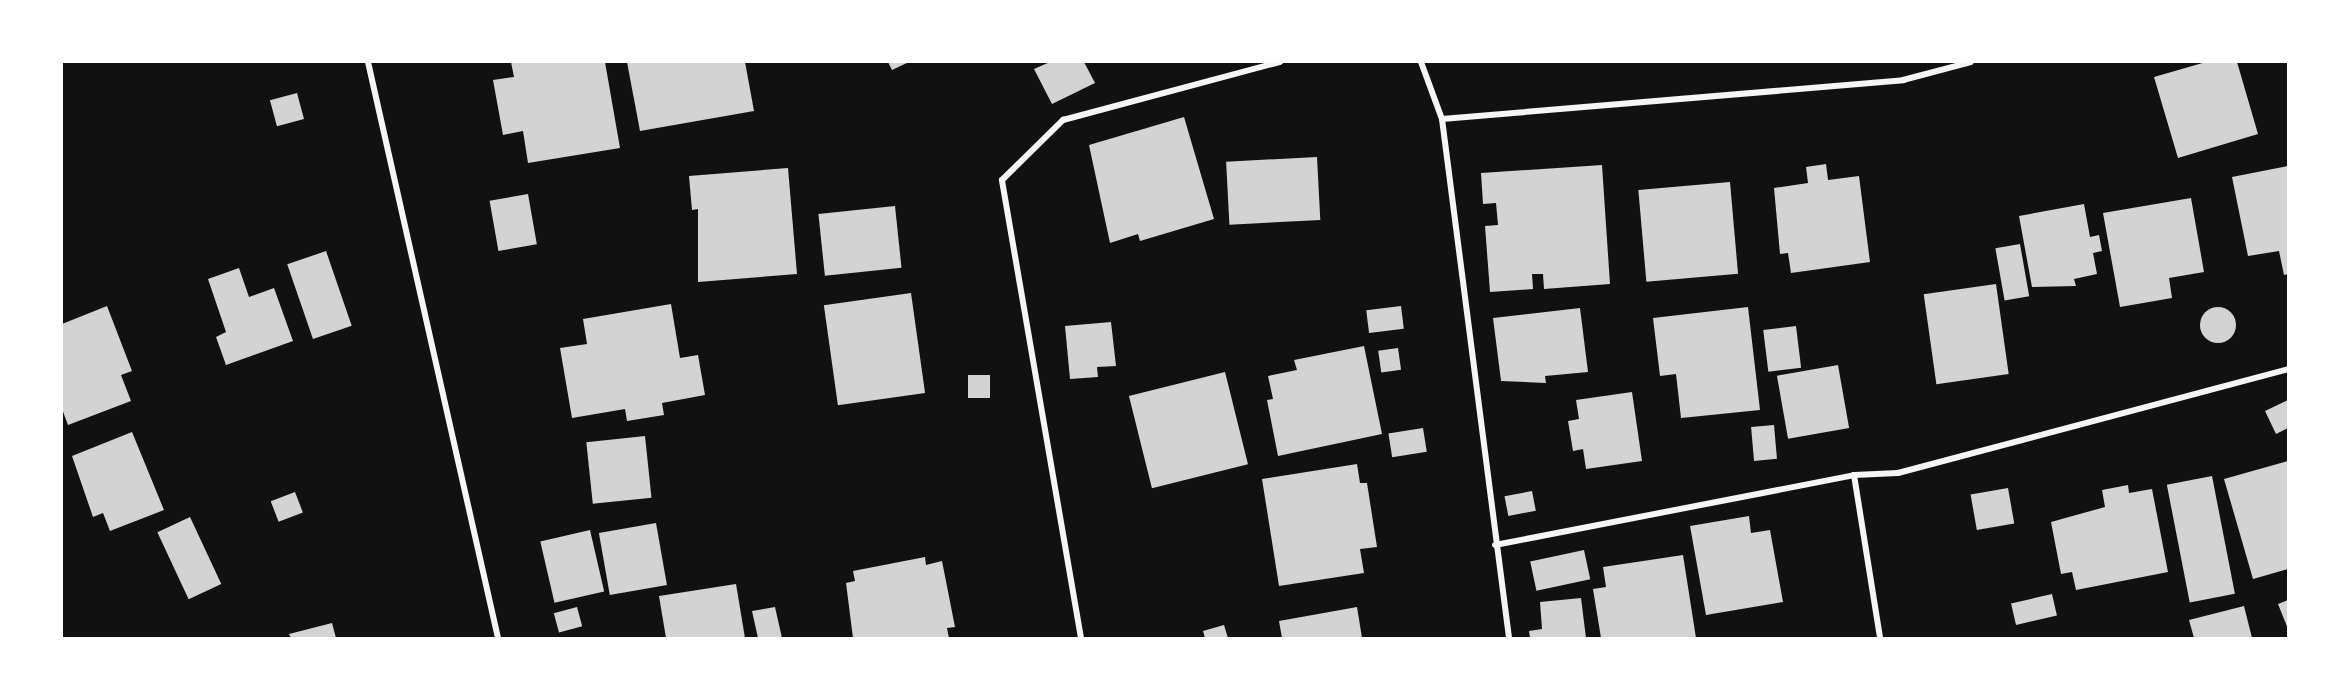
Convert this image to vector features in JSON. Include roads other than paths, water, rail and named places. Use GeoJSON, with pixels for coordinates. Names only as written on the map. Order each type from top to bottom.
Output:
{"type":"FeatureCollection","features":[{"type":"Feature","properties":{"kind":"street"},"geometry":{"type":"LineString","coordinates":[[368,62],[498,639]]}},
{"type":"Feature","properties":{"kind":"street"},"geometry":{"type":"LineString","coordinates":[[1081,639],[1002,180],[1063,120],[1281,62]]}},
{"type":"Feature","properties":{"kind":"street"},"geometry":{"type":"LineString","coordinates":[[1421,62],[1442,119],[1495,545],[1509,639]]}},
{"type":"Feature","properties":{"kind":"street"},"geometry":{"type":"LineString","coordinates":[[1442,119],[1902,80],[1971,62]]}},
{"type":"Feature","properties":{"kind":"street"},"geometry":{"type":"LineString","coordinates":[[1495,545],[1854,475],[1898,474],[2040,439],[2289,369]]}},
{"type":"Feature","properties":{"kind":"street"},"geometry":{"type":"LineString","coordinates":[[1854,475],[1880,639]]}}]}
